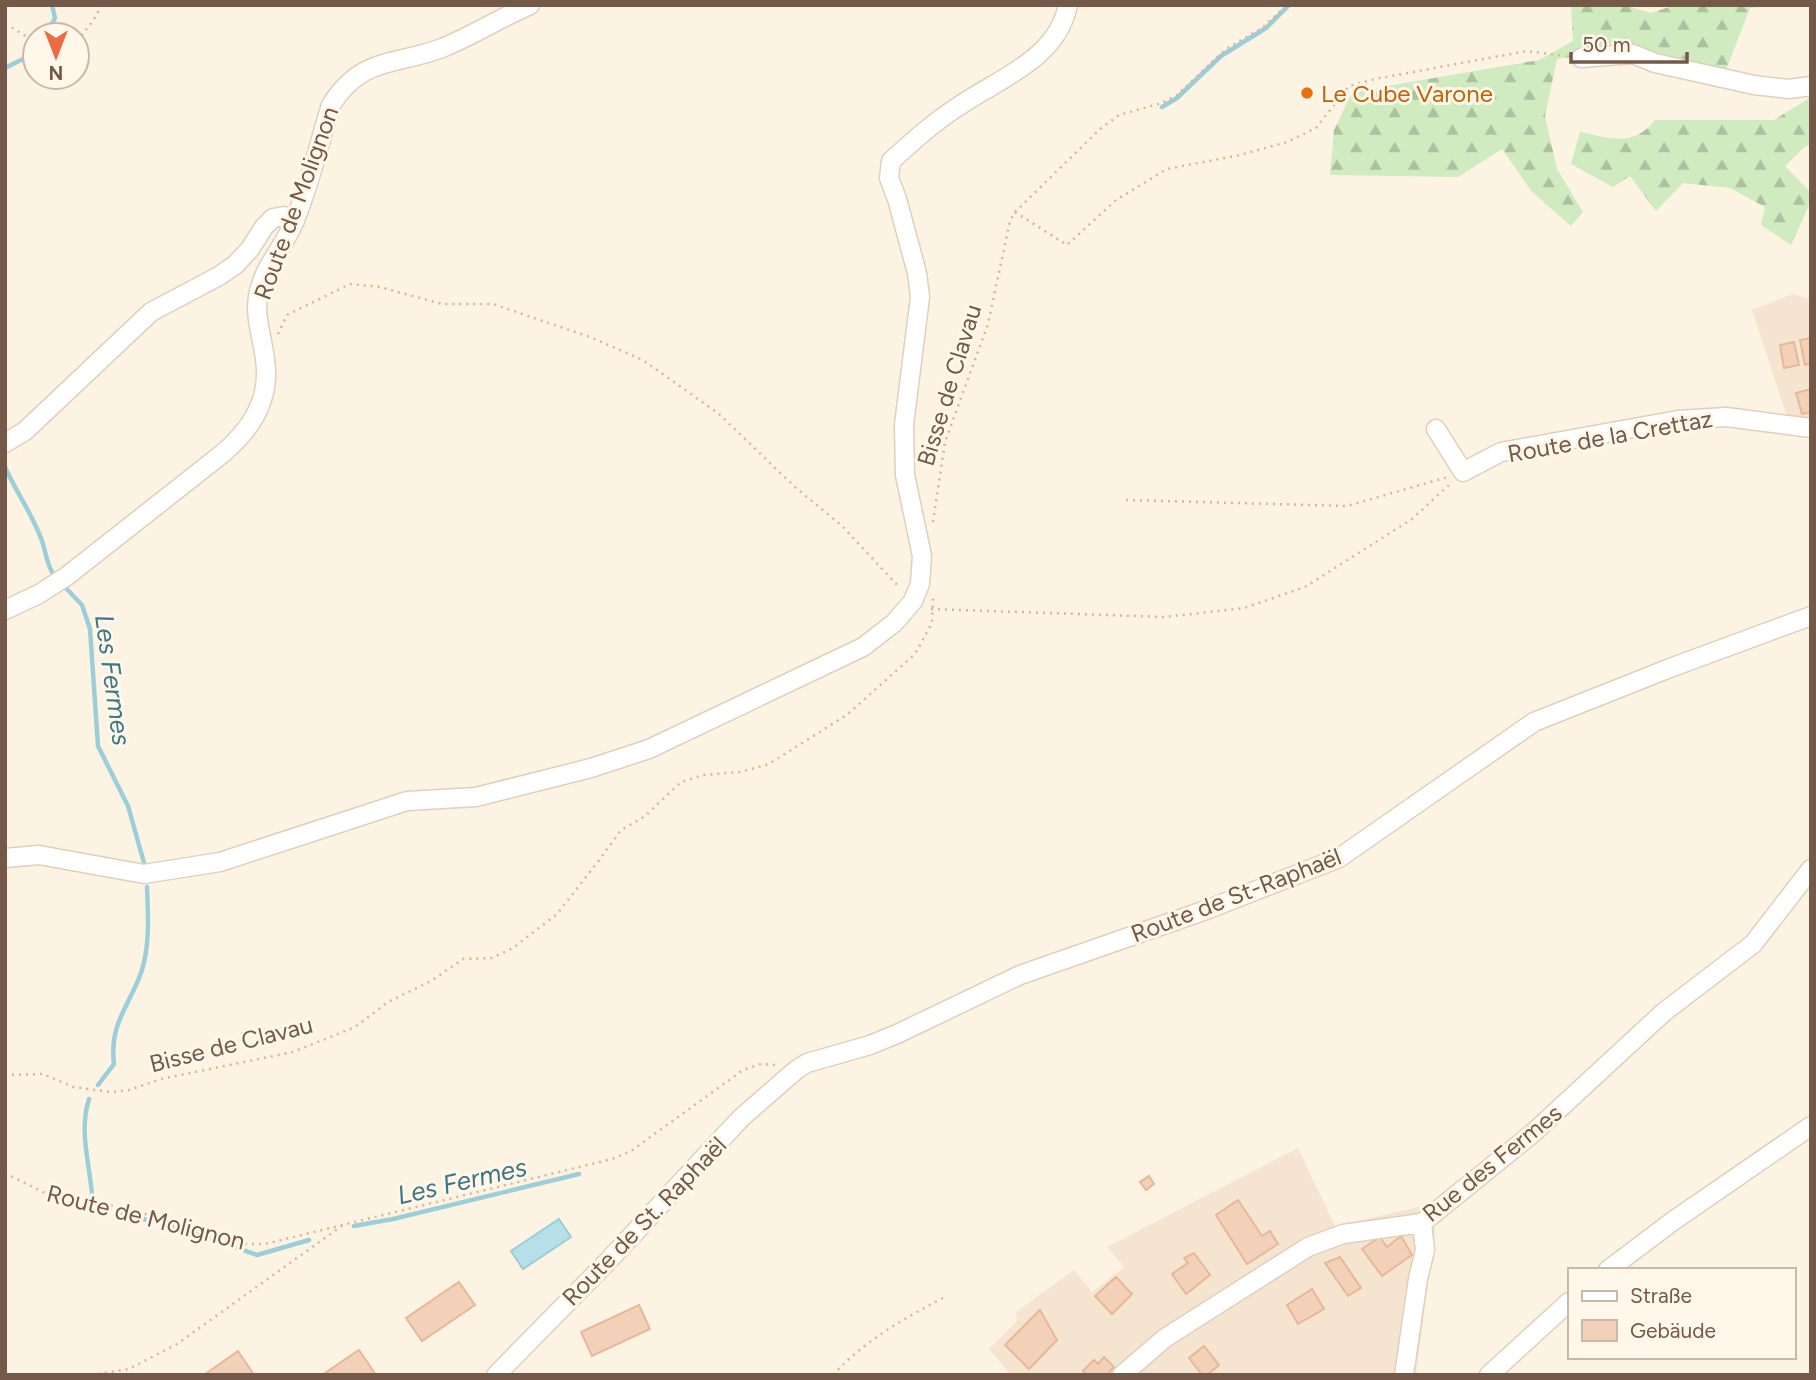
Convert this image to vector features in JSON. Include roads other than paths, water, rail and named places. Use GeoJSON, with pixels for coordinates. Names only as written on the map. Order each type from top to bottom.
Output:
{"type":"FeatureCollection","features":[{"type":"Feature","properties":{"kind":"street","name":"Route de Molignon"},"geometry":{"type":"LineString","coordinates":[[5,610],[51,587],[66,576],[240,439],[254,420],[267,372],[256,300],[261,284],[295,221],[331,105],[340,91],[366,69],[439,49],[530,5]]}},
{"type":"Feature","properties":{"kind":"street"},"geometry":{"type":"LineString","coordinates":[[5,858],[39,855],[144,874],[220,862],[407,801],[476,797],[591,768],[649,749],[863,647],[894,622],[913,601],[920,584],[922,555],[905,475],[905,425],[920,297],[917,273],[889,178],[891,161],[927,128],[961,104],[1021,69],[1047,47],[1064,22],[1068,5]]}},
{"type":"Feature","properties":{"kind":"street"},"geometry":{"type":"LineString","coordinates":[[1581,58],[1633,54],[1667,66],[1754,85],[1789,89],[1811,86]]}},
{"type":"Feature","properties":{"kind":"street"},"geometry":{"type":"LineString","coordinates":[[5,443],[25,431],[150,312],[235,265],[250,250],[273,218],[284,216],[295,221]]}},
{"type":"Feature","properties":{"kind":"street","name":"Route de la Crettaz"},"geometry":{"type":"LineString","coordinates":[[1436,429],[1463,472],[1501,452],[1678,420],[1726,417],[1811,428]]}},
{"type":"Feature","properties":{"kind":"street","name":"Route de St-Raphaël"},"geometry":{"type":"LineString","coordinates":[[796,1070],[822,1058],[870,1045],[897,1034],[1020,975],[1206,910],[1339,858],[1534,722],[1811,615]]}},
{"type":"Feature","properties":{"kind":"street","name":"Rue des Fermes"},"geometry":{"type":"LineString","coordinates":[[1122,1375],[1165,1338],[1308,1247],[1343,1234],[1422,1223],[1533,1133],[1664,1012],[1753,944],[1811,869]]}},
{"type":"Feature","properties":{"kind":"street","name":"Route de St. Raphaël"},"geometry":{"type":"LineString","coordinates":[[496,1375],[610,1259],[741,1118],[796,1070]]}},
{"type":"Feature","properties":{"kind":"street"},"geometry":{"type":"LineString","coordinates":[[1611,1268],[1673,1221],[1811,1126]]}},
{"type":"Feature","properties":{"kind":"street"},"geometry":{"type":"LineString","coordinates":[[1404,1375],[1425,1250],[1422,1223]]}},
{"type":"Feature","properties":{"kind":"street"},"geometry":{"type":"LineString","coordinates":[[1489,1375],[1568,1303]]}},
{"type":"Feature","properties":{"kind":"water"},"geometry":{"type":"Polygon","coordinates":[[[559,1219],[571,1237],[523,1269],[511,1251],[559,1219]]]}},
{"type":"Feature","properties":{"kind":"waterway","name":"Les Fermes"},"geometry":{"type":"LineString","coordinates":[[52,5],[53,21]]}},
{"type":"Feature","properties":{"kind":"waterway"},"geometry":{"type":"LineString","coordinates":[[1162,107],[1177,98],[1221,56],[1266,28],[1289,5]]}},
{"type":"Feature","properties":{"kind":"waterway","name":"Les Fermes"},"geometry":{"type":"LineString","coordinates":[[5,68],[21,60]]}},
{"type":"Feature","properties":{"kind":"waterway","name":"Les Fermes"},"geometry":{"type":"LineString","coordinates":[[5,467],[38,531],[55,577]]}},
{"type":"Feature","properties":{"kind":"waterway","name":"Les Fermes"},"geometry":{"type":"LineString","coordinates":[[61,583],[82,605],[90,629],[98,746],[128,806],[146,870]]}},
{"type":"Feature","properties":{"kind":"waterway","name":"Les Fermes"},"geometry":{"type":"LineString","coordinates":[[98,1085],[114,1064],[113,1049],[117,1025],[145,960],[148,929],[147,887]]}},
{"type":"Feature","properties":{"kind":"waterway","name":"Les Fermes"},"geometry":{"type":"LineString","coordinates":[[89,1099],[85,1134],[92,1194]]}},
{"type":"Feature","properties":{"kind":"waterway","name":"Les Fermes"},"geometry":{"type":"LineString","coordinates":[[354,1226],[579,1174]]}},
{"type":"Feature","properties":{"kind":"waterway","name":"Les Fermes"},"geometry":{"type":"LineString","coordinates":[[118,1213],[181,1228],[257,1255],[309,1240]]}},
{"type":"Feature","properties":{"kind":"place","name":"Le Cube Varone"},"geometry":{"type":"Point","coordinates":[1307,93]}}]}
